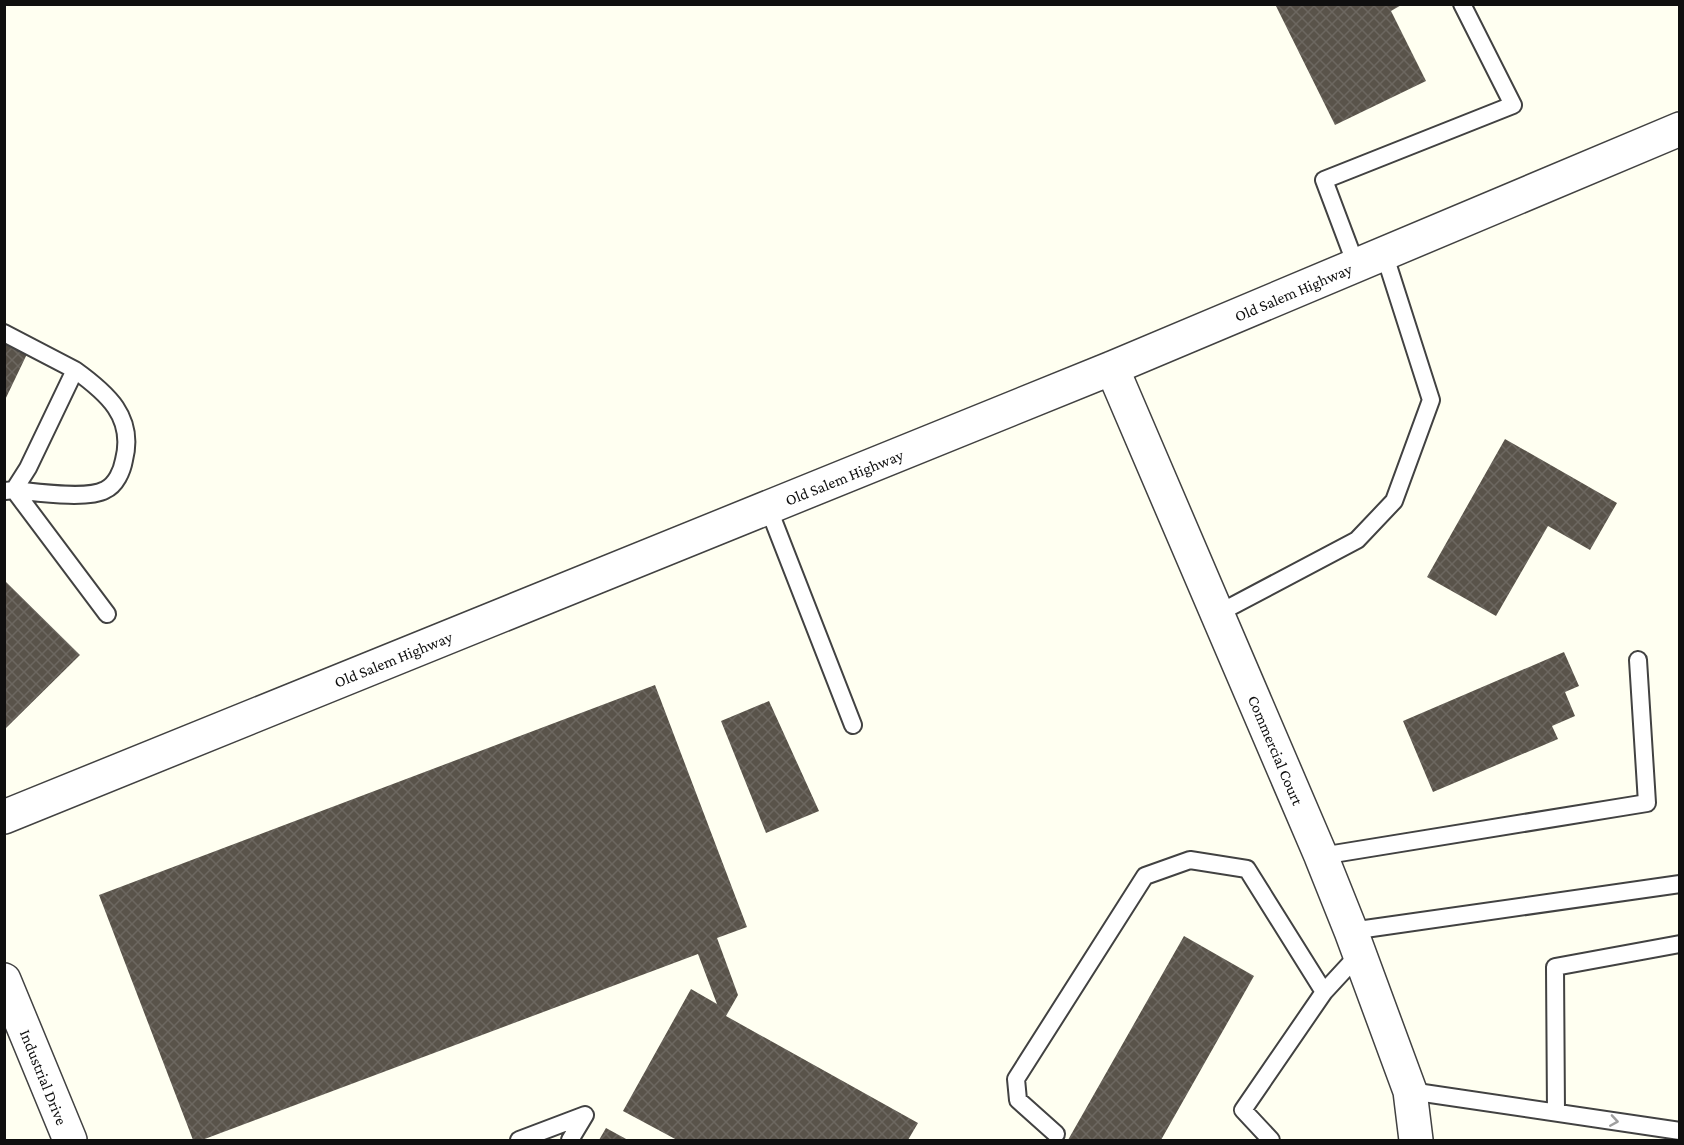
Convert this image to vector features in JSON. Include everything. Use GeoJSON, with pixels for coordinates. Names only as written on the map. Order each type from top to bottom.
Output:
{"type":"FeatureCollection","features":[{"type":"Feature","properties":{"kind":"street","name":"Old Salem Highway"},"geometry":{"type":"LineString","coordinates":[[4,817],[1112,368],[1680,129]]}},
{"type":"Feature","properties":{"kind":"street","name":"Commercial Court"},"geometry":{"type":"LineString","coordinates":[[1112,368],[1356,942],[1410,1090],[1416,1140]]}},
{"type":"Feature","properties":{"kind":"street","name":"Industrial Drive"},"geometry":{"type":"LineString","coordinates":[[4,980],[70,1140]]}},
{"type":"Feature","properties":{"kind":"lane"},"geometry":{"type":"LineString","coordinates":[[1217,614],[1357,540],[1394,501],[1431,400],[1370,259],[1324,180],[1513,105],[1462,4]]}},
{"type":"Feature","properties":{"kind":"lane"},"geometry":{"type":"LineString","coordinates":[[4,333],[75,370],[98,387],[123,418],[128,446],[121,473],[105,490],[75,496],[9,490]]}},
{"type":"Feature","properties":{"kind":"lane"},"geometry":{"type":"LineString","coordinates":[[9,490],[28,468],[75,370]]}},
{"type":"Feature","properties":{"kind":"lane"},"geometry":{"type":"LineString","coordinates":[[9,490],[107,614]]}},
{"type":"Feature","properties":{"kind":"lane"},"geometry":{"type":"LineString","coordinates":[[768,507],[852,725]]}},
{"type":"Feature","properties":{"kind":"lane"},"geometry":{"type":"LineString","coordinates":[[1321,856],[1647,803],[1638,660]]}},
{"type":"Feature","properties":{"kind":"lane"},"geometry":{"type":"LineString","coordinates":[[1056,1134],[1018,1100],[1016,1079],[1145,876],[1190,860],[1247,869],[1324,992]]}},
{"type":"Feature","properties":{"kind":"lane"},"geometry":{"type":"LineString","coordinates":[[1271,1140],[1243,1110],[1356,942],[1680,884]]}},
{"type":"Feature","properties":{"kind":"lane"},"geometry":{"type":"LineString","coordinates":[[1556,1112],[1555,967],[1680,944]]}},
{"type":"Feature","properties":{"kind":"lane"},"geometry":{"type":"LineString","coordinates":[[1410,1090],[1680,1131]]}},
{"type":"Feature","properties":{"kind":"lane"},"geometry":{"type":"LineString","coordinates":[[519,1140],[585,1115],[570,1140]]}},
{"type":"Feature","properties":{"kind":"building"},"geometry":{"type":"Polygon","coordinates":[[[1275,4],[1403,4],[1391,11],[1426,81],[1335,125],[1275,4]]]}},
{"type":"Feature","properties":{"kind":"building"},"geometry":{"type":"Polygon","coordinates":[[[4,343],[27,354],[4,402],[4,343]]]}},
{"type":"Feature","properties":{"kind":"building"},"geometry":{"type":"Polygon","coordinates":[[[1505,439],[1617,503],[1590,550],[1548,526],[1496,616],[1427,577],[1505,439]]]}},
{"type":"Feature","properties":{"kind":"building"},"geometry":{"type":"Polygon","coordinates":[[[4,580],[80,655],[4,730],[4,580]]]}},
{"type":"Feature","properties":{"kind":"building"},"geometry":{"type":"Polygon","coordinates":[[[1564,652],[1579,686],[1565,692],[1575,716],[1552,726],[1558,739],[1433,792],[1403,721],[1564,652]]]}},
{"type":"Feature","properties":{"kind":"building"},"geometry":{"type":"Polygon","coordinates":[[[655,685],[747,927],[717,938],[738,995],[726,1016],[918,1123],[908,1140],[677,1140],[623,1111],[691,989],[717,1004],[698,954],[202,1140],[193,1140],[99,895],[655,685]]]}},
{"type":"Feature","properties":{"kind":"building"},"geometry":{"type":"Polygon","coordinates":[[[769,701],[819,811],[766,833],[721,721],[769,701]]]}},
{"type":"Feature","properties":{"kind":"building"},"geometry":{"type":"Polygon","coordinates":[[[1184,936],[1254,976],[1161,1140],[1068,1140],[1184,936]]]}},
{"type":"Feature","properties":{"kind":"building"},"geometry":{"type":"Polygon","coordinates":[[[606,1128],[628,1140],[599,1140],[606,1128]]]}}]}
